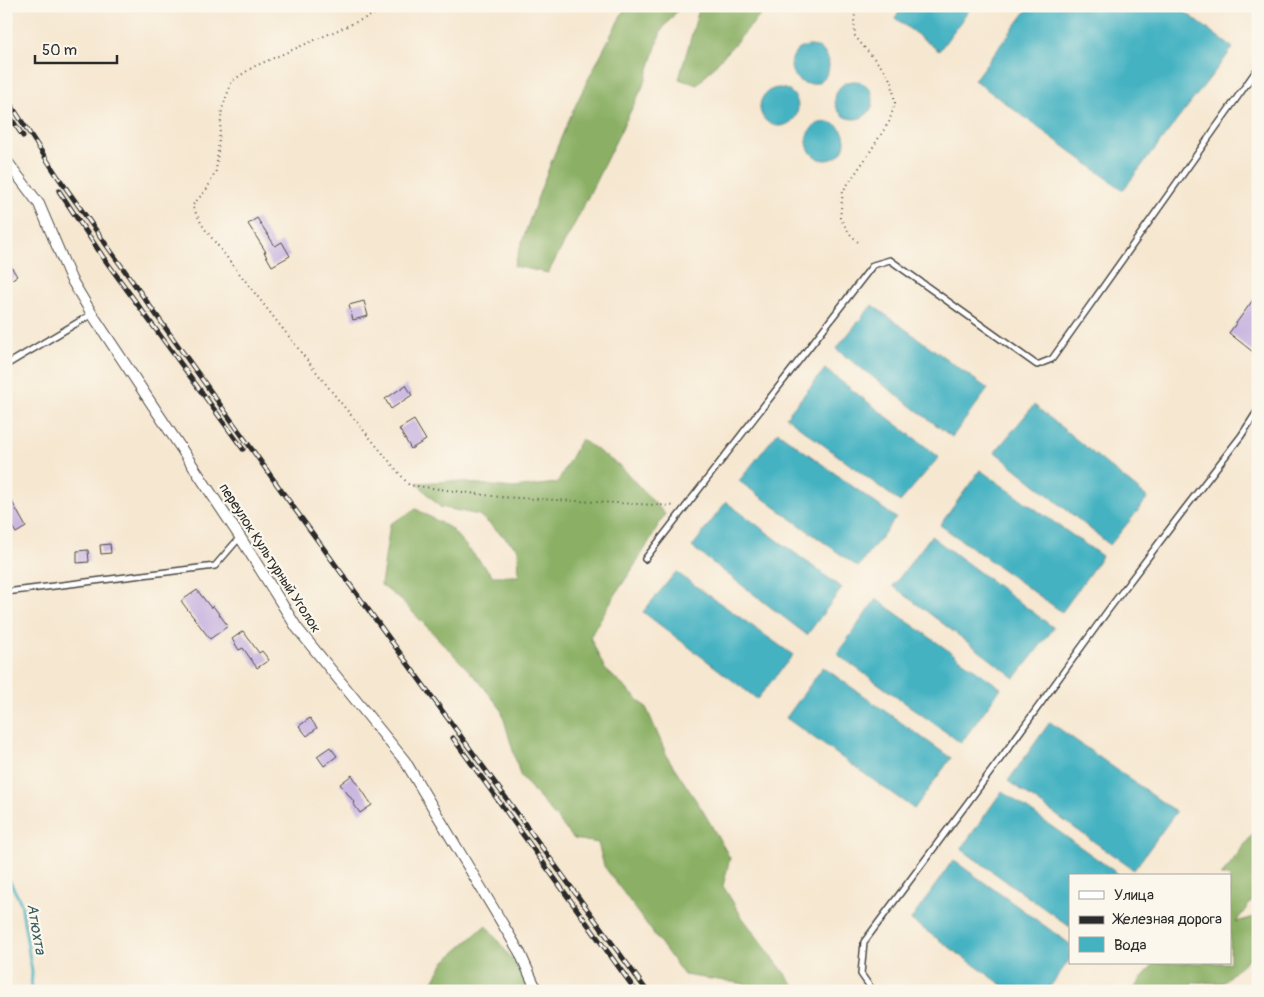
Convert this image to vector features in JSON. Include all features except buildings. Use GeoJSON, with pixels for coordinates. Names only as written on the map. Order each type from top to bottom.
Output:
{"type":"FeatureCollection","features":[{"type":"Feature","properties":{"kind":"street","name":"переулок Культурный Уголок"},"geometry":{"type":"LineString","coordinates":[[6,160],[39,204],[71,279],[92,314],[240,537],[297,628],[405,761],[520,953],[537,991]]}},
{"type":"Feature","properties":{"kind":"lane"},"geometry":{"type":"LineString","coordinates":[[645,559],[873,266],[890,260],[1037,365],[1052,359],[1258,68]]}},
{"type":"Feature","properties":{"kind":"lane"},"geometry":{"type":"LineString","coordinates":[[6,365],[92,314]]}},
{"type":"Feature","properties":{"kind":"lane"},"geometry":{"type":"LineString","coordinates":[[873,991],[862,974],[864,942],[1028,721],[1109,608],[1241,436],[1258,410]]}},
{"type":"Feature","properties":{"kind":"lane"},"geometry":{"type":"LineString","coordinates":[[6,592],[215,566],[240,537]]}},
{"type":"Feature","properties":{"kind":"path"},"geometry":{"type":"LineString","coordinates":[[393,6],[253,67],[232,81],[222,109],[216,170],[207,188],[192,206],[204,228],[336,397],[410,485],[500,497],[686,506]]}},
{"type":"Feature","properties":{"kind":"path"},"geometry":{"type":"LineString","coordinates":[[858,6],[854,18],[856,36],[886,71],[892,83],[895,103],[889,122],[844,191],[840,218],[850,234],[860,244]]}},
{"type":"Feature","properties":{"kind":"green space"},"geometry":{"type":"Polygon","coordinates":[[[626,6],[681,6],[661,31],[645,82],[548,273],[514,266],[536,202],[570,118],[626,6]]]}},
{"type":"Feature","properties":{"kind":"green space"},"geometry":{"type":"Polygon","coordinates":[[[700,6],[769,6],[697,85],[679,79],[700,6]]]}},
{"type":"Feature","properties":{"kind":"green space"},"geometry":{"type":"Polygon","coordinates":[[[581,439],[621,467],[665,514],[590,637],[605,669],[646,707],[668,758],[703,811],[730,858],[723,886],[742,917],[798,991],[748,991],[745,984],[684,975],[604,866],[598,843],[574,839],[520,775],[501,709],[478,680],[401,600],[381,585],[390,524],[416,509],[450,528],[493,576],[519,576],[518,549],[479,515],[440,507],[417,483],[451,481],[513,488],[557,483],[581,439]]]}},
{"type":"Feature","properties":{"kind":"green space"},"geometry":{"type":"Polygon","coordinates":[[[1258,827],[1258,893],[1236,922],[1258,916],[1258,963],[1251,956],[1222,983],[1191,982],[1193,991],[1132,991],[1153,964],[1232,964],[1232,874],[1223,874],[1258,827]]]}},
{"type":"Feature","properties":{"kind":"green space"},"geometry":{"type":"Polygon","coordinates":[[[486,925],[529,982],[531,991],[455,991],[432,983],[444,962],[486,925]]]}},
{"type":"Feature","properties":{"kind":"water"},"geometry":{"type":"Polygon","coordinates":[[[903,6],[972,6],[939,51],[895,18],[903,6]]]}},
{"type":"Feature","properties":{"kind":"water"},"geometry":{"type":"Polygon","coordinates":[[[1030,6],[1177,6],[1233,48],[1123,190],[974,80],[1030,6]]]}},
{"type":"Feature","properties":{"kind":"water"},"geometry":{"type":"Polygon","coordinates":[[[810,46],[824,51],[829,65],[824,79],[810,84],[796,79],[791,65],[796,51],[810,46]]]}},
{"type":"Feature","properties":{"kind":"water"},"geometry":{"type":"Polygon","coordinates":[[[854,81],[868,86],[873,100],[868,114],[854,119],[840,114],[835,100],[840,86],[854,81]]]}},
{"type":"Feature","properties":{"kind":"water"},"geometry":{"type":"Polygon","coordinates":[[[779,88],[792,94],[798,107],[792,120],[779,126],[766,120],[760,107],[766,94],[779,88]]]}},
{"type":"Feature","properties":{"kind":"water"},"geometry":{"type":"Polygon","coordinates":[[[826,122],[840,127],[845,141],[840,155],[826,160],[812,155],[807,141],[812,127],[826,122]]]}},
{"type":"Feature","properties":{"kind":"water"},"geometry":{"type":"Polygon","coordinates":[[[872,305],[988,389],[952,437],[836,349],[872,305]]]}},
{"type":"Feature","properties":{"kind":"water"},"geometry":{"type":"Polygon","coordinates":[[[825,369],[939,457],[900,502],[786,417],[825,369]]]}},
{"type":"Feature","properties":{"kind":"water"},"geometry":{"type":"Polygon","coordinates":[[[1034,405],[1148,498],[1110,545],[995,452],[1034,405]]]}},
{"type":"Feature","properties":{"kind":"water"},"geometry":{"type":"Polygon","coordinates":[[[778,432],[896,518],[858,567],[739,481],[778,432]]]}},
{"type":"Feature","properties":{"kind":"water"},"geometry":{"type":"Polygon","coordinates":[[[980,470],[1102,556],[1062,612],[940,525],[980,470]]]}},
{"type":"Feature","properties":{"kind":"water"},"geometry":{"type":"Polygon","coordinates":[[[726,502],[842,588],[807,635],[692,547],[726,502]]]}},
{"type":"Feature","properties":{"kind":"water"},"geometry":{"type":"Polygon","coordinates":[[[931,536],[1054,628],[1015,678],[893,586],[931,536]]]}},
{"type":"Feature","properties":{"kind":"water"},"geometry":{"type":"Polygon","coordinates":[[[676,572],[793,655],[757,699],[643,612],[676,572]]]}},
{"type":"Feature","properties":{"kind":"water"},"geometry":{"type":"Polygon","coordinates":[[[876,599],[1001,688],[961,743],[837,654],[876,599]]]}},
{"type":"Feature","properties":{"kind":"water"},"geometry":{"type":"Polygon","coordinates":[[[823,667],[951,758],[914,809],[786,718],[823,667]]]}},
{"type":"Feature","properties":{"kind":"water"},"geometry":{"type":"Polygon","coordinates":[[[1050,722],[1176,812],[1134,870],[1008,781],[1050,722]]]}},
{"type":"Feature","properties":{"kind":"water"},"geometry":{"type":"Polygon","coordinates":[[[1002,791],[1118,874],[1069,874],[1069,926],[961,849],[1002,791]]]}},
{"type":"Feature","properties":{"kind":"water"},"geometry":{"type":"Polygon","coordinates":[[[953,860],[1069,943],[1069,960],[1047,991],[1011,991],[911,920],[953,860]]]}},
{"type":"Feature","properties":{"kind":"waterway","name":"Атюхта"},"geometry":{"type":"LineString","coordinates":[[6,874],[21,903],[32,972],[31,991]]}},
{"type":"Feature","properties":{"kind":"railway"},"geometry":{"type":"LineString","coordinates":[[6,97],[58,177],[283,493],[647,991]]}},
{"type":"Feature","properties":{"kind":"railway"},"geometry":{"type":"LineString","coordinates":[[6,111],[23,136]]}},
{"type":"Feature","properties":{"kind":"railway"},"geometry":{"type":"LineString","coordinates":[[59,191],[103,257],[243,449]]}},
{"type":"Feature","properties":{"kind":"railway"},"geometry":{"type":"LineString","coordinates":[[453,738],[636,991]]}}]}
